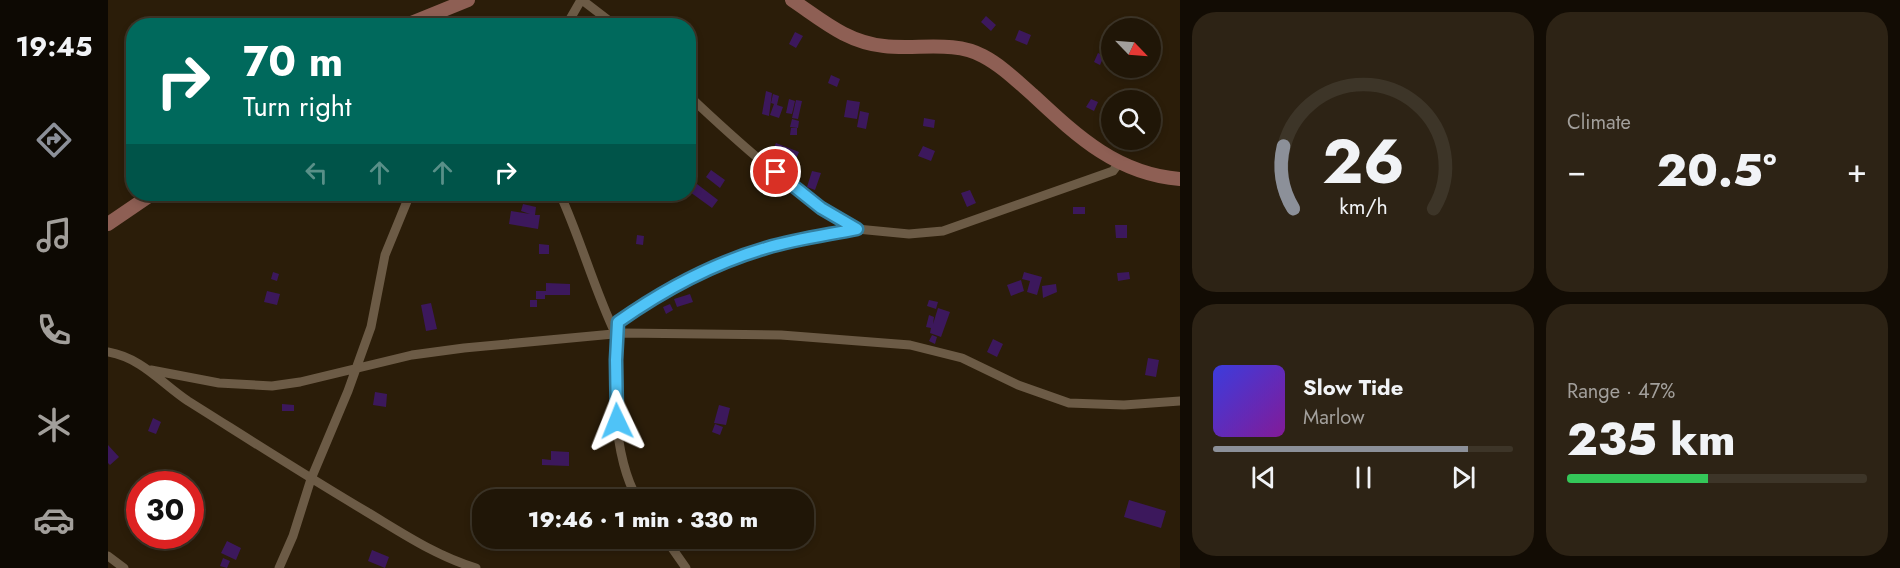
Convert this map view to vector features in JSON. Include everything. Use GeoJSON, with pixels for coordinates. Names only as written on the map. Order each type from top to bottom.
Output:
{"type":"FeatureCollection","features":[{"type":"Feature","properties":{"kind":"main road"},"geometry":{"type":"LineString","coordinates":[[424,18],[468,0]]}},
{"type":"Feature","properties":{"kind":"main road"},"geometry":{"type":"LineString","coordinates":[[792,0],[828,28],[844,36],[882,46],[922,49],[952,47],[981,55],[1007,72],[1073,132],[1119,164],[1139,172],[1180,179]]}},
{"type":"Feature","properties":{"kind":"main road"},"geometry":{"type":"LineString","coordinates":[[108,224],[142,201]]}},
{"type":"Feature","properties":{"kind":"street"},"geometry":{"type":"LineString","coordinates":[[571,18],[582,0],[606,18]]}},
{"type":"Feature","properties":{"kind":"street"},"geometry":{"type":"LineString","coordinates":[[696,102],[746,148],[821,208],[857,229]]}},
{"type":"Feature","properties":{"kind":"street"},"geometry":{"type":"LineString","coordinates":[[632,489],[617,421],[616,335],[618,322],[657,296],[689,279],[766,248],[857,229],[909,234],[943,231],[1113,171],[1119,164]]}},
{"type":"Feature","properties":{"kind":"street"},"geometry":{"type":"LineString","coordinates":[[279,568],[293,536],[311,479],[348,391],[371,327],[385,255],[407,201]]}},
{"type":"Feature","properties":{"kind":"street"},"geometry":{"type":"LineString","coordinates":[[563,201],[580,239],[594,289],[616,335]]}},
{"type":"Feature","properties":{"kind":"street"},"geometry":{"type":"LineString","coordinates":[[108,352],[120,354],[151,370],[209,382],[272,386],[464,348],[616,335],[687,333],[781,335],[910,345],[962,358],[1018,385],[1069,403],[1124,405],[1180,401]]}},
{"type":"Feature","properties":{"kind":"street"},"geometry":{"type":"LineString","coordinates":[[151,370],[168,387],[311,479],[425,546],[456,562],[476,568]]}},
{"type":"Feature","properties":{"kind":"street"},"geometry":{"type":"LineString","coordinates":[[673,549],[686,568]]}},
{"type":"Feature","properties":{"kind":"street"},"geometry":{"type":"LineString","coordinates":[[108,556],[123,568]]}},
{"type":"Feature","properties":{"kind":"building"},"geometry":{"type":"Polygon","coordinates":[[[986,16],[996,25],[991,31],[981,22],[986,16]]]}},
{"type":"Feature","properties":{"kind":"building"},"geometry":{"type":"Polygon","coordinates":[[[1019,30],[1031,35],[1027,45],[1015,40],[1019,30]]]}},
{"type":"Feature","properties":{"kind":"building"},"geometry":{"type":"Polygon","coordinates":[[[795,32],[803,36],[796,48],[789,44],[795,32]]]}},
{"type":"Feature","properties":{"kind":"building"},"geometry":{"type":"Polygon","coordinates":[[[1098,53],[1101,54],[1100,65],[1094,62],[1098,53]]]}},
{"type":"Feature","properties":{"kind":"building"},"geometry":{"type":"Polygon","coordinates":[[[831,75],[840,79],[837,87],[828,83],[831,75]]]}},
{"type":"Feature","properties":{"kind":"building"},"geometry":{"type":"Polygon","coordinates":[[[766,91],[772,93],[769,116],[762,114],[766,91]]]}},
{"type":"Feature","properties":{"kind":"building"},"geometry":{"type":"Polygon","coordinates":[[[773,94],[779,96],[777,105],[783,107],[779,118],[770,115],[774,104],[771,103],[773,94]]]}},
{"type":"Feature","properties":{"kind":"building"},"geometry":{"type":"Polygon","coordinates":[[[789,99],[795,101],[792,114],[786,113],[789,99]]]}},
{"type":"Feature","properties":{"kind":"building"},"geometry":{"type":"Polygon","coordinates":[[[1091,99],[1098,102],[1094,111],[1086,107],[1091,99]]]}},
{"type":"Feature","properties":{"kind":"building"},"geometry":{"type":"Polygon","coordinates":[[[796,100],[802,101],[798,119],[792,118],[796,100]]]}},
{"type":"Feature","properties":{"kind":"building"},"geometry":{"type":"Polygon","coordinates":[[[847,100],[860,102],[857,119],[844,117],[847,100]]]}},
{"type":"Feature","properties":{"kind":"building"},"geometry":{"type":"Polygon","coordinates":[[[860,111],[869,113],[866,129],[857,127],[860,111]]]}},
{"type":"Feature","properties":{"kind":"building"},"geometry":{"type":"Polygon","coordinates":[[[924,118],[935,120],[934,128],[923,126],[924,118]]]}},
{"type":"Feature","properties":{"kind":"building"},"geometry":{"type":"Polygon","coordinates":[[[792,119],[799,121],[798,128],[790,127],[792,119]]]}},
{"type":"Feature","properties":{"kind":"building"},"geometry":{"type":"Polygon","coordinates":[[[791,128],[797,128],[797,135],[790,135],[791,128]]]}},
{"type":"Feature","properties":{"kind":"building"},"geometry":{"type":"Polygon","coordinates":[[[776,143],[799,152],[792,168],[769,159],[776,143]]]}},
{"type":"Feature","properties":{"kind":"building"},"geometry":{"type":"Polygon","coordinates":[[[923,146],[935,151],[931,161],[918,156],[923,146]]]}},
{"type":"Feature","properties":{"kind":"building"},"geometry":{"type":"Polygon","coordinates":[[[711,170],[725,180],[720,188],[706,177],[711,170]]]}},
{"type":"Feature","properties":{"kind":"building"},"geometry":{"type":"Polygon","coordinates":[[[812,171],[821,173],[815,190],[807,187],[812,171]]]}},
{"type":"Feature","properties":{"kind":"building"},"geometry":{"type":"Polygon","coordinates":[[[696,185],[718,200],[712,208],[696,196],[696,185]]]}},
{"type":"Feature","properties":{"kind":"building"},"geometry":{"type":"Polygon","coordinates":[[[970,190],[976,203],[967,207],[961,193],[970,190]]]}},
{"type":"Feature","properties":{"kind":"building"},"geometry":{"type":"Polygon","coordinates":[[[523,204],[536,207],[535,215],[540,215],[538,229],[509,224],[511,211],[530,214],[521,211],[523,204]]]}},
{"type":"Feature","properties":{"kind":"building"},"geometry":{"type":"Polygon","coordinates":[[[1073,207],[1085,207],[1085,214],[1073,214],[1073,207]]]}},
{"type":"Feature","properties":{"kind":"building"},"geometry":{"type":"Polygon","coordinates":[[[1115,225],[1127,225],[1127,238],[1116,238],[1115,225]]]}},
{"type":"Feature","properties":{"kind":"building"},"geometry":{"type":"Polygon","coordinates":[[[637,235],[644,236],[643,245],[636,244],[637,235]]]}},
{"type":"Feature","properties":{"kind":"building"},"geometry":{"type":"Polygon","coordinates":[[[539,244],[549,245],[549,254],[539,254],[539,244]]]}},
{"type":"Feature","properties":{"kind":"building"},"geometry":{"type":"Polygon","coordinates":[[[273,272],[279,274],[277,281],[271,279],[273,272]]]}},
{"type":"Feature","properties":{"kind":"building"},"geometry":{"type":"Polygon","coordinates":[[[1024,272],[1042,277],[1037,295],[1027,292],[1030,281],[1022,279],[1024,272]]]}},
{"type":"Feature","properties":{"kind":"building"},"geometry":{"type":"Polygon","coordinates":[[[1129,272],[1130,279],[1118,281],[1117,273],[1129,272]]]}},
{"type":"Feature","properties":{"kind":"building"},"geometry":{"type":"Polygon","coordinates":[[[1021,280],[1024,291],[1011,296],[1007,285],[1021,280]]]}},
{"type":"Feature","properties":{"kind":"building"},"geometry":{"type":"Polygon","coordinates":[[[546,283],[570,284],[570,295],[545,295],[545,299],[536,299],[536,291],[546,291],[546,283]]]}},
{"type":"Feature","properties":{"kind":"building"},"geometry":{"type":"Polygon","coordinates":[[[1056,284],[1057,292],[1043,298],[1042,286],[1056,284]]]}},
{"type":"Feature","properties":{"kind":"building"},"geometry":{"type":"Polygon","coordinates":[[[267,291],[280,294],[277,305],[264,302],[267,291]]]}},
{"type":"Feature","properties":{"kind":"building"},"geometry":{"type":"Polygon","coordinates":[[[690,294],[693,302],[677,307],[674,299],[690,294]]]}},
{"type":"Feature","properties":{"kind":"building"},"geometry":{"type":"Polygon","coordinates":[[[530,300],[537,300],[537,307],[530,307],[530,300]]]}},
{"type":"Feature","properties":{"kind":"building"},"geometry":{"type":"Polygon","coordinates":[[[929,300],[938,302],[936,309],[927,306],[929,300]]]}},
{"type":"Feature","properties":{"kind":"building"},"geometry":{"type":"Polygon","coordinates":[[[431,303],[437,329],[426,331],[421,305],[431,303]]]}},
{"type":"Feature","properties":{"kind":"building"},"geometry":{"type":"Polygon","coordinates":[[[670,304],[673,310],[666,314],[663,307],[670,304]]]}},
{"type":"Feature","properties":{"kind":"building"},"geometry":{"type":"Polygon","coordinates":[[[938,308],[950,312],[941,337],[930,333],[931,328],[926,327],[929,315],[934,317],[933,324],[938,308]]]}},
{"type":"Feature","properties":{"kind":"building"},"geometry":{"type":"Polygon","coordinates":[[[932,335],[937,337],[935,344],[929,341],[932,335]]]}},
{"type":"Feature","properties":{"kind":"building"},"geometry":{"type":"Polygon","coordinates":[[[993,339],[1003,344],[997,357],[987,352],[993,339]]]}},
{"type":"Feature","properties":{"kind":"building"},"geometry":{"type":"Polygon","coordinates":[[[1148,358],[1159,360],[1156,377],[1145,375],[1148,358]]]}},
{"type":"Feature","properties":{"kind":"building"},"geometry":{"type":"Polygon","coordinates":[[[375,392],[387,394],[386,407],[373,405],[375,392]]]}},
{"type":"Feature","properties":{"kind":"building"},"geometry":{"type":"Polygon","coordinates":[[[282,404],[294,405],[294,411],[282,411],[282,404]]]}},
{"type":"Feature","properties":{"kind":"building"},"geometry":{"type":"Polygon","coordinates":[[[719,405],[730,408],[726,425],[714,423],[719,405]]]}},
{"type":"Feature","properties":{"kind":"building"},"geometry":{"type":"Polygon","coordinates":[[[153,418],[161,422],[156,434],[148,431],[153,418]]]}},
{"type":"Feature","properties":{"kind":"building"},"geometry":{"type":"Polygon","coordinates":[[[715,424],[723,427],[720,435],[712,432],[715,424]]]}},
{"type":"Feature","properties":{"kind":"building"},"geometry":{"type":"Polygon","coordinates":[[[108,445],[119,457],[110,465],[108,463],[108,445]]]}},
{"type":"Feature","properties":{"kind":"building"},"geometry":{"type":"Polygon","coordinates":[[[551,451],[569,452],[569,466],[542,465],[542,459],[551,460],[551,451]]]}},
{"type":"Feature","properties":{"kind":"building"},"geometry":{"type":"Polygon","coordinates":[[[1129,500],[1166,511],[1161,528],[1124,517],[1129,500]]]}},
{"type":"Feature","properties":{"kind":"building"},"geometry":{"type":"Polygon","coordinates":[[[227,541],[241,548],[236,560],[221,553],[227,541]]]}},
{"type":"Feature","properties":{"kind":"building"},"geometry":{"type":"Polygon","coordinates":[[[372,550],[389,557],[385,568],[368,561],[372,550]]]}},
{"type":"Feature","properties":{"kind":"building"},"geometry":{"type":"Polygon","coordinates":[[[223,558],[230,561],[227,568],[220,566],[223,558]]]}},
{"type":"Feature","properties":{"kind":"route"},"geometry":{"type":"LineString","coordinates":[[617,421],[616,335],[618,322],[657,296],[689,279],[745,256],[766,248],[857,229],[821,208],[776,172]]}}]}
